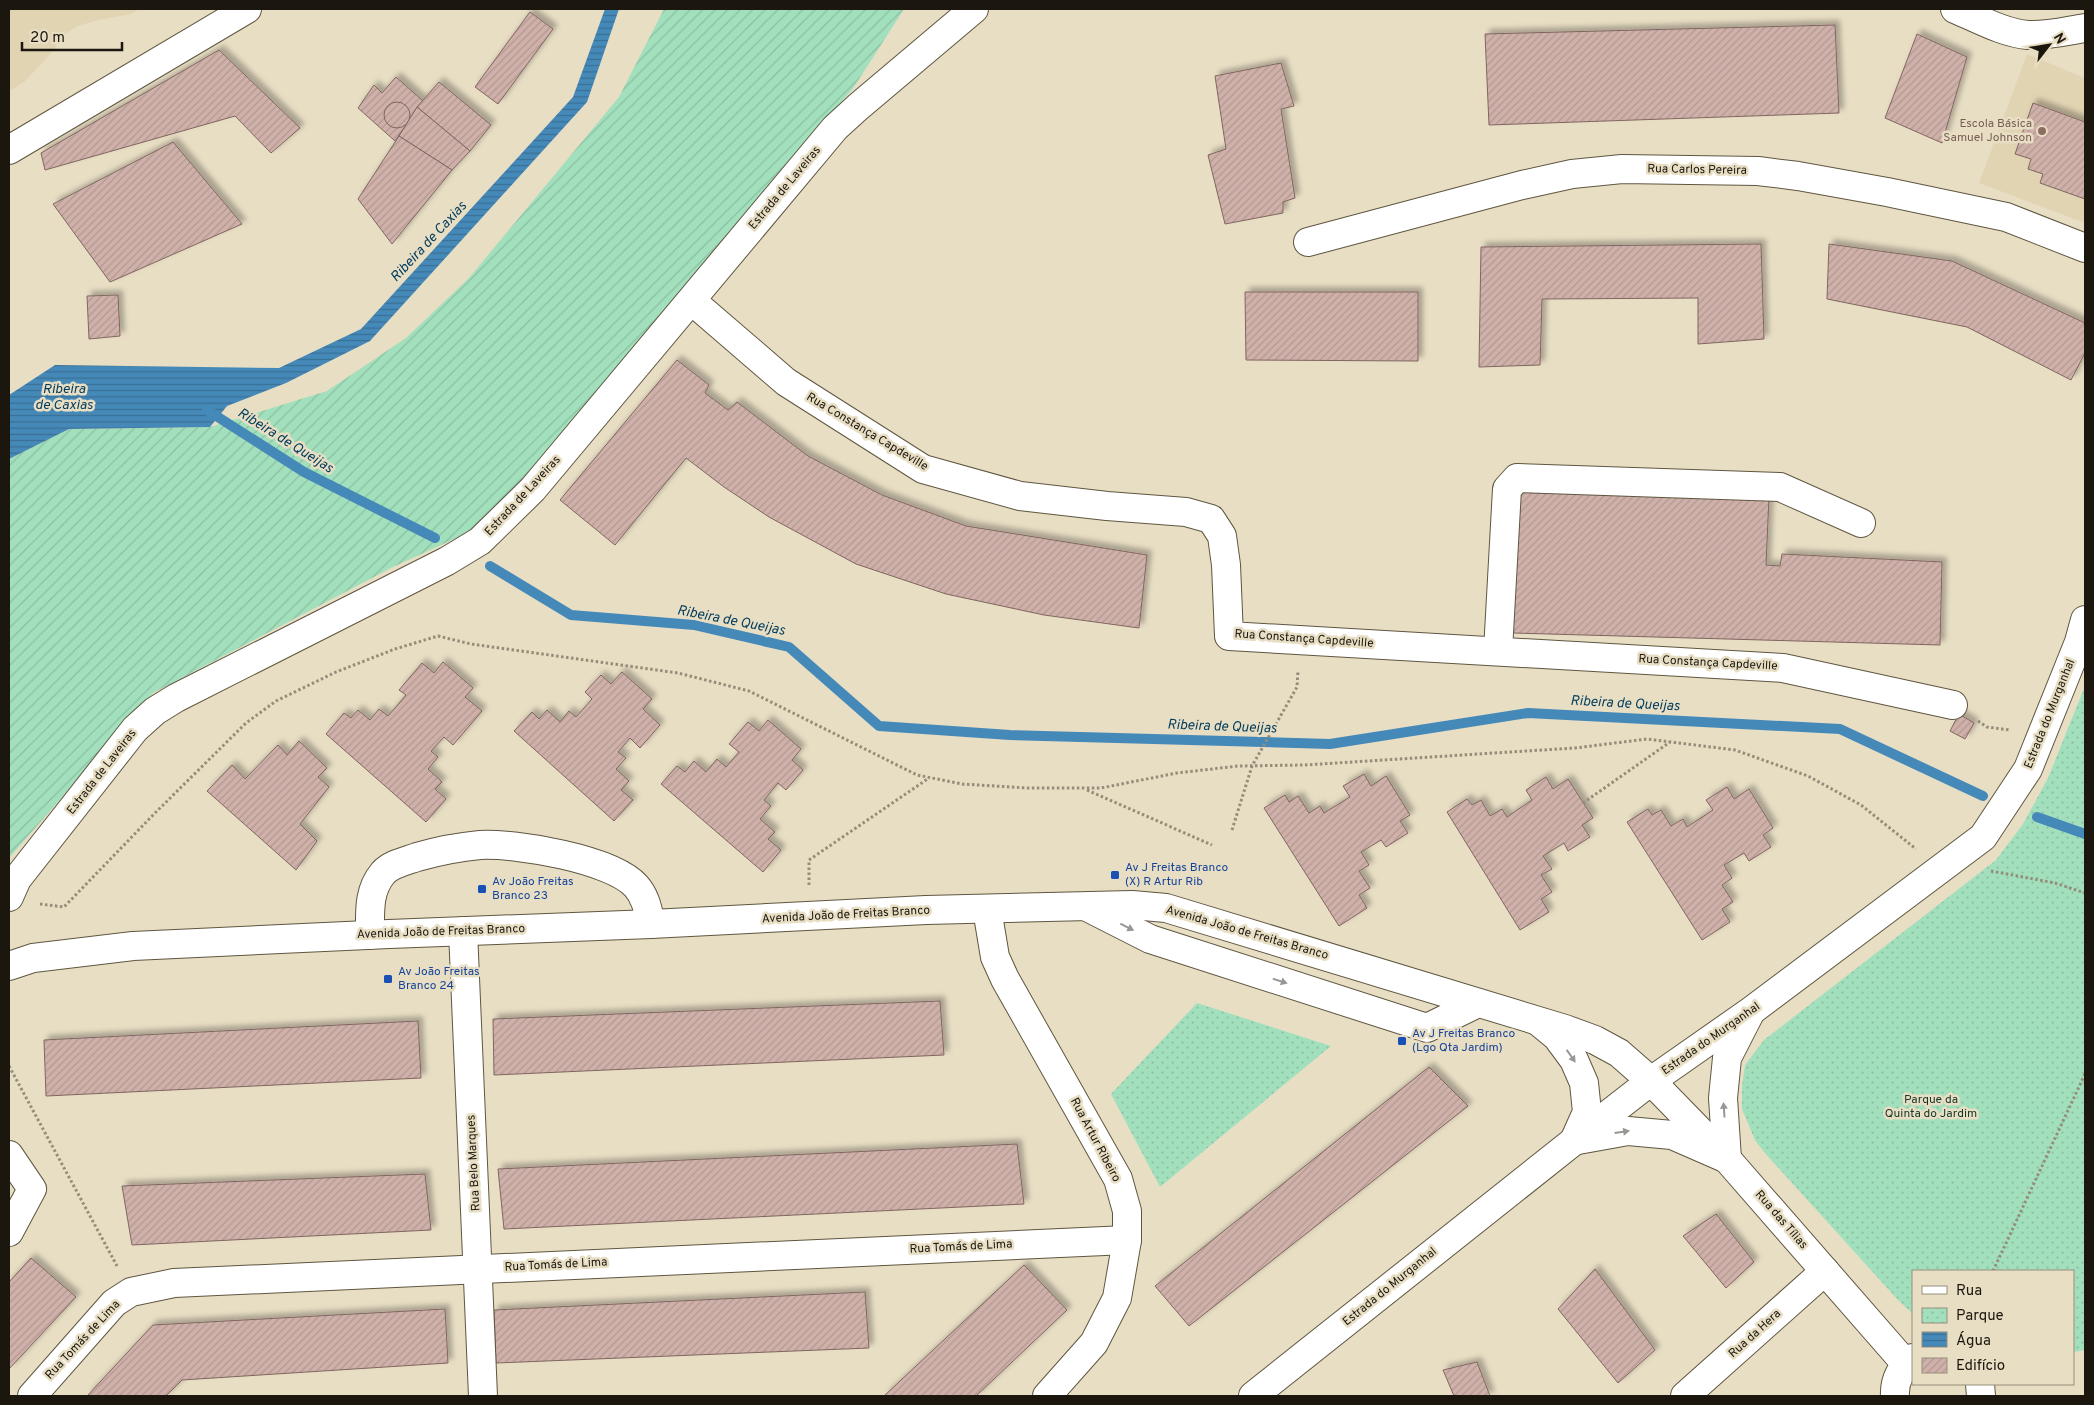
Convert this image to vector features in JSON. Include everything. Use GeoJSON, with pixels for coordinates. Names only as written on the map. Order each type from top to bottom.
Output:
{"type":"FeatureCollection","features":[{"type":"Feature","properties":{"kind":"street"},"geometry":{"type":"LineString","coordinates":[[9,150],[247,9]]}},
{"type":"Feature","properties":{"kind":"street","name":"Estrada de Laveiras"},"geometry":{"type":"LineString","coordinates":[[9,897],[17,879],[111,759],[135,729],[155,711],[176,698],[447,561],[480,541],[533,489],[835,128],[974,9]]}},
{"type":"Feature","properties":{"kind":"street"},"geometry":{"type":"LineString","coordinates":[[1955,9],[2010,31],[2026,35],[2085,28]]}},
{"type":"Feature","properties":{"kind":"street","name":"Rua Carlos Pereira"},"geometry":{"type":"LineString","coordinates":[[1308,242],[1522,185],[1572,174],[1622,169],[1758,171],[1798,176],[2006,217],[2085,248]]}},
{"type":"Feature","properties":{"kind":"street","name":"Rua Constança Capdeville"},"geometry":{"type":"LineString","coordinates":[[692,301],[786,382],[923,469],[1020,496],[1107,506],[1186,512],[1211,519],[1222,536],[1226,565],[1229,636],[1783,668],[1953,705]]}},
{"type":"Feature","properties":{"kind":"street"},"geometry":{"type":"LineString","coordinates":[[1498,651],[1507,489],[1517,478],[1780,487],[1861,523]]}},
{"type":"Feature","properties":{"kind":"street","name":"Estrada do Murganhal"},"geometry":{"type":"LineString","coordinates":[[1253,1396],[1574,1140],[1652,1081],[1751,1011],[1983,837],[2028,769],[2079,642],[2085,620]]}},
{"type":"Feature","properties":{"kind":"street"},"geometry":{"type":"LineString","coordinates":[[370,935],[370,899],[374,885],[385,871],[401,862],[444,849],[482,845],[518,847],[571,857],[619,872],[636,886],[645,900],[651,924]]}},
{"type":"Feature","properties":{"kind":"street","name":"Avenida João de Freitas Branco"},"geometry":{"type":"LineString","coordinates":[[9,966],[33,958],[133,946],[987,909],[1132,905],[1166,908],[1595,1040],[1619,1053],[1652,1081]]}},
{"type":"Feature","properties":{"kind":"street"},"geometry":{"type":"LineString","coordinates":[[1083,906],[1150,939],[1427,1028],[1478,1004]]}},
{"type":"Feature","properties":{"kind":"street","name":"Rua Artur Ribeiro"},"geometry":{"type":"LineString","coordinates":[[987,909],[995,957],[1005,979],[1118,1179],[1127,1211],[1127,1240],[1117,1298],[1094,1343],[1047,1396]]}},
{"type":"Feature","properties":{"kind":"street","name":"Rua Belo Marques"},"geometry":{"type":"LineString","coordinates":[[463,931],[483,1396]]}},
{"type":"Feature","properties":{"kind":"street"},"geometry":{"type":"LineString","coordinates":[[1574,1140],[1628,1131],[1672,1135],[1727,1159],[1723,1098],[1727,1058],[1751,1011]]}},
{"type":"Feature","properties":{"kind":"street"},"geometry":{"type":"LineString","coordinates":[[1538,1021],[1556,1038],[1574,1060],[1584,1083],[1587,1112],[1574,1140]]}},
{"type":"Feature","properties":{"kind":"street","name":"Rua das Tílias"},"geometry":{"type":"LineString","coordinates":[[1652,1081],[1727,1159],[1825,1271],[1910,1361]]}},
{"type":"Feature","properties":{"kind":"street"},"geometry":{"type":"LineString","coordinates":[[9,1155],[32,1189],[9,1232]]}},
{"type":"Feature","properties":{"kind":"street","name":"Rua Tomás de Lima"},"geometry":{"type":"LineString","coordinates":[[32,1396],[114,1303],[131,1292],[174,1283],[1127,1240]]}},
{"type":"Feature","properties":{"kind":"street","name":"Rua da Hera"},"geometry":{"type":"LineString","coordinates":[[1685,1396],[1825,1271]]}},
{"type":"Feature","properties":{"kind":"street"},"geometry":{"type":"LineString","coordinates":[[1895,1396],[1894,1388],[1898,1374],[1910,1361]]}},
{"type":"Feature","properties":{"kind":"path"},"geometry":{"type":"LineString","coordinates":[[36,904],[64,907],[246,723],[276,701],[395,648],[438,636],[471,644],[678,673],[749,692],[917,775],[962,784],[1027,788],[1101,788],[1177,772],[1252,766],[1305,765],[1494,754],[1575,748],[1647,739],[1735,750],[1808,776],[1861,805],[1939,870]]}},
{"type":"Feature","properties":{"kind":"path"},"geometry":{"type":"LineString","coordinates":[[1232,830],[1252,766],[1297,687]]}},
{"type":"Feature","properties":{"kind":"path"},"geometry":{"type":"LineString","coordinates":[[1953,705],[1987,727],[2043,733]]}},
{"type":"Feature","properties":{"kind":"path"},"geometry":{"type":"LineString","coordinates":[[1583,803],[1671,742]]}},
{"type":"Feature","properties":{"kind":"path"},"geometry":{"type":"LineString","coordinates":[[810,917],[809,860],[930,778]]}},
{"type":"Feature","properties":{"kind":"path"},"geometry":{"type":"LineString","coordinates":[[1084,788],[1212,845]]}},
{"type":"Feature","properties":{"kind":"path"},"geometry":{"type":"LineString","coordinates":[[1965,850],[1985,870],[2055,883],[2085,893]]}},
{"type":"Feature","properties":{"kind":"path"},"geometry":{"type":"LineString","coordinates":[[9,1066],[131,1292]]}},
{"type":"Feature","properties":{"kind":"path"},"geometry":{"type":"LineString","coordinates":[[1993,1270],[2085,1074]]}},
{"type":"Feature","properties":{"kind":"shaded area"},"geometry":{"type":"Polygon","coordinates":[[[9,9],[139,9],[131,14],[78,26],[65,34],[46,59],[24,82],[9,91],[9,9]]]}},
{"type":"Feature","properties":{"kind":"shaded area","name":"Escola Básica Samuel Johnson"},"geometry":{"type":"Polygon","coordinates":[[[2027,54],[2085,78],[2085,223],[1979,183],[2027,54]]]}},
{"type":"Feature","properties":{"kind":"green space"},"geometry":{"type":"Polygon","coordinates":[[[664,9],[904,9],[854,87],[531,470],[474,530],[393,567],[153,693],[9,858],[9,459],[69,429],[210,427],[327,391],[406,338],[469,278],[619,97],[664,9]]]}},
{"type":"Feature","properties":{"kind":"green space","name":"Parque da Quinta do Jardim"},"geometry":{"type":"Polygon","coordinates":[[[2085,686],[2085,1350],[2074,1352],[2074,1270],[1912,1270],[1912,1313],[1898,1300],[1764,1152],[1755,1140],[1742,1109],[1742,1086],[1745,1065],[1764,1040],[1996,860],[2023,824],[2048,778],[2085,686]]]}},
{"type":"Feature","properties":{"kind":"green space"},"geometry":{"type":"Polygon","coordinates":[[[1197,1003],[1331,1046],[1160,1187],[1111,1094],[1197,1003]]]}},
{"type":"Feature","properties":{"kind":"water","name":"Ribeira de Caxias"},"geometry":{"type":"Polygon","coordinates":[[[605,9],[619,9],[587,102],[370,341],[286,383],[227,406],[210,427],[69,429],[9,459],[9,395],[55,365],[279,368],[361,329],[573,97],[605,9]]]}},
{"type":"Feature","properties":{"kind":"building"},"geometry":{"type":"Polygon","coordinates":[[[530,12],[553,29],[498,104],[475,87],[530,12]]]}},
{"type":"Feature","properties":{"kind":"building"},"geometry":{"type":"Polygon","coordinates":[[[1835,25],[1839,113],[1489,125],[1485,34],[1835,25]]]}},
{"type":"Feature","properties":{"kind":"building"},"geometry":{"type":"Polygon","coordinates":[[[1917,34],[1967,57],[1942,143],[1885,118],[1917,34]]]}},
{"type":"Feature","properties":{"kind":"building"},"geometry":{"type":"Polygon","coordinates":[[[219,50],[300,128],[271,153],[235,116],[45,170],[41,153],[219,50]]]}},
{"type":"Feature","properties":{"kind":"building"},"geometry":{"type":"Polygon","coordinates":[[[1281,63],[1294,106],[1281,109],[1295,198],[1283,202],[1283,213],[1225,224],[1208,155],[1226,149],[1215,76],[1281,63]]]}},
{"type":"Feature","properties":{"kind":"building"},"geometry":{"type":"Polygon","coordinates":[[[396,77],[423,101],[395,141],[358,108],[374,85],[382,93],[396,77]]]}},
{"type":"Feature","properties":{"kind":"building"},"geometry":{"type":"Polygon","coordinates":[[[439,82],[491,125],[470,151],[417,107],[439,82]]]}},
{"type":"Feature","properties":{"kind":"building"},"geometry":{"type":"Polygon","coordinates":[[[397,102],[407,105],[410,115],[407,125],[397,128],[387,125],[384,115],[387,105],[397,102]]]}},
{"type":"Feature","properties":{"kind":"building"},"geometry":{"type":"Polygon","coordinates":[[[2033,103],[2085,122],[2085,199],[2040,183],[2043,174],[2028,169],[2031,159],[2015,154],[2033,103]]]}},
{"type":"Feature","properties":{"kind":"building"},"geometry":{"type":"Polygon","coordinates":[[[417,107],[470,151],[452,170],[399,136],[417,107]]]}},
{"type":"Feature","properties":{"kind":"building"},"geometry":{"type":"Polygon","coordinates":[[[399,136],[452,170],[392,244],[358,199],[399,136]]]}},
{"type":"Feature","properties":{"kind":"building"},"geometry":{"type":"Polygon","coordinates":[[[173,142],[242,224],[110,282],[53,204],[173,142]]]}},
{"type":"Feature","properties":{"kind":"building"},"geometry":{"type":"Polygon","coordinates":[[[1761,244],[1764,339],[1698,344],[1698,298],[1542,299],[1540,365],[1479,367],[1481,247],[1761,244]]]}},
{"type":"Feature","properties":{"kind":"building"},"geometry":{"type":"Polygon","coordinates":[[[1829,244],[1952,261],[2085,323],[2085,353],[2071,380],[1967,327],[1827,299],[1829,244]]]}},
{"type":"Feature","properties":{"kind":"building"},"geometry":{"type":"Polygon","coordinates":[[[1245,292],[1418,292],[1418,361],[1246,360],[1245,292]]]}},
{"type":"Feature","properties":{"kind":"building"},"geometry":{"type":"Polygon","coordinates":[[[118,295],[120,336],[89,339],[87,296],[118,295]]]}},
{"type":"Feature","properties":{"kind":"building"},"geometry":{"type":"Polygon","coordinates":[[[677,360],[709,385],[705,393],[728,410],[737,402],[808,456],[882,495],[966,526],[1147,555],[1139,628],[1044,615],[946,594],[856,564],[769,517],[724,487],[686,458],[615,545],[560,500],[677,360]]]}},
{"type":"Feature","properties":{"kind":"building"},"geometry":{"type":"Polygon","coordinates":[[[1518,488],[1769,497],[1766,565],[1780,566],[1782,554],[1942,562],[1940,645],[1513,633],[1518,488]]]}},
{"type":"Feature","properties":{"kind":"building"},"geometry":{"type":"Polygon","coordinates":[[[443,662],[473,688],[465,697],[482,711],[453,745],[444,737],[431,751],[438,757],[428,769],[442,782],[435,789],[446,799],[426,822],[326,734],[344,713],[351,718],[358,710],[370,720],[379,709],[388,716],[406,695],[399,690],[422,663],[434,673],[443,662]]]}},
{"type":"Feature","properties":{"kind":"building"},"geometry":{"type":"Polygon","coordinates":[[[622,672],[652,699],[643,709],[660,725],[640,748],[630,738],[618,752],[626,758],[616,769],[629,781],[621,790],[633,800],[614,821],[514,731],[532,712],[539,719],[547,710],[560,722],[569,711],[576,717],[592,699],[585,692],[601,675],[611,684],[622,672]]]}},
{"type":"Feature","properties":{"kind":"building"},"geometry":{"type":"Polygon","coordinates":[[[1959,714],[1974,723],[1965,739],[1950,731],[1959,714]]]}},
{"type":"Feature","properties":{"kind":"building"},"geometry":{"type":"Polygon","coordinates":[[[768,720],[801,749],[792,760],[803,770],[786,790],[778,783],[764,800],[771,806],[760,819],[775,832],[768,839],[781,850],[763,872],[661,784],[677,766],[685,772],[694,761],[706,772],[717,759],[726,767],[739,752],[729,744],[748,722],[759,731],[768,720]]]}},
{"type":"Feature","properties":{"kind":"building"},"geometry":{"type":"Polygon","coordinates":[[[299,741],[327,768],[318,777],[329,787],[300,824],[317,841],[296,870],[207,791],[232,765],[245,779],[278,745],[287,755],[299,741]]]}},
{"type":"Feature","properties":{"kind":"building"},"geometry":{"type":"Polygon","coordinates":[[[1364,774],[1371,786],[1386,776],[1410,815],[1400,821],[1408,833],[1386,847],[1381,840],[1361,852],[1369,865],[1359,871],[1370,888],[1359,895],[1367,908],[1339,926],[1264,808],[1285,795],[1289,802],[1298,796],[1309,813],[1320,806],[1324,813],[1350,797],[1343,786],[1364,774]]]}},
{"type":"Feature","properties":{"kind":"building"},"geometry":{"type":"Polygon","coordinates":[[[1546,777],[1553,789],[1568,779],[1593,818],[1582,825],[1590,837],[1568,851],[1564,843],[1543,856],[1552,869],[1541,875],[1552,892],[1541,899],[1549,912],[1520,930],[1447,812],[1467,799],[1472,805],[1481,800],[1490,816],[1502,809],[1507,817],[1532,800],[1526,790],[1546,777]]]}},
{"type":"Feature","properties":{"kind":"building"},"geometry":{"type":"Polygon","coordinates":[[[1727,787],[1734,799],[1749,789],[1773,828],[1763,835],[1771,847],[1749,861],[1744,853],[1724,865],[1732,878],[1722,885],[1733,902],[1722,909],[1730,922],[1702,940],[1627,822],[1648,809],[1652,815],[1661,810],[1671,826],[1683,819],[1687,827],[1713,810],[1706,800],[1727,787]]]}},
{"type":"Feature","properties":{"kind":"building"},"geometry":{"type":"Polygon","coordinates":[[[940,1001],[944,1055],[494,1075],[493,1019],[940,1001]]]}},
{"type":"Feature","properties":{"kind":"building"},"geometry":{"type":"Polygon","coordinates":[[[418,1021],[421,1078],[46,1096],[44,1040],[418,1021]]]}},
{"type":"Feature","properties":{"kind":"building"},"geometry":{"type":"Polygon","coordinates":[[[1429,1067],[1468,1106],[1189,1326],[1155,1286],[1429,1067]]]}},
{"type":"Feature","properties":{"kind":"building"},"geometry":{"type":"Polygon","coordinates":[[[1017,1144],[1024,1204],[504,1229],[498,1169],[1017,1144]]]}},
{"type":"Feature","properties":{"kind":"building"},"geometry":{"type":"Polygon","coordinates":[[[425,1174],[431,1230],[132,1245],[122,1186],[425,1174]]]}},
{"type":"Feature","properties":{"kind":"building"},"geometry":{"type":"Polygon","coordinates":[[[1716,1214],[1754,1262],[1726,1288],[1683,1236],[1716,1214]]]}},
{"type":"Feature","properties":{"kind":"building"},"geometry":{"type":"Polygon","coordinates":[[[31,1258],[76,1297],[9,1369],[9,1282],[31,1258]]]}},
{"type":"Feature","properties":{"kind":"building"},"geometry":{"type":"Polygon","coordinates":[[[1024,1265],[1067,1310],[976,1396],[884,1396],[1024,1265]]]}},
{"type":"Feature","properties":{"kind":"building"},"geometry":{"type":"Polygon","coordinates":[[[1595,1269],[1655,1350],[1618,1383],[1558,1309],[1595,1269]]]}},
{"type":"Feature","properties":{"kind":"building"},"geometry":{"type":"Polygon","coordinates":[[[865,1292],[869,1348],[496,1363],[494,1310],[865,1292]]]}},
{"type":"Feature","properties":{"kind":"building"},"geometry":{"type":"Polygon","coordinates":[[[445,1309],[448,1363],[182,1380],[166,1396],[87,1396],[153,1325],[445,1309]]]}},
{"type":"Feature","properties":{"kind":"building"},"geometry":{"type":"Polygon","coordinates":[[[1477,1362],[1490,1396],[1454,1396],[1443,1370],[1477,1362]]]}},
{"type":"Feature","properties":{"kind":"waterway","name":"Ribeira de Queijas"},"geometry":{"type":"LineString","coordinates":[[207,410],[304,472],[435,538]]}},
{"type":"Feature","properties":{"kind":"waterway","name":"Ribeira de Queijas"},"geometry":{"type":"LineString","coordinates":[[490,566],[571,615],[694,625],[789,647],[879,726],[1010,735],[1330,744],[1528,713],[1840,729],[1983,796]]}},
{"type":"Feature","properties":{"kind":"waterway","name":"Ribeira de Queijas"},"geometry":{"type":"LineString","coordinates":[[2037,817],[2085,834]]}},
{"type":"Feature","properties":{"kind":"place","name":"Escola Básica Samuel Johnson"},"geometry":{"type":"Point","coordinates":[2042,131]}},
{"type":"Feature","properties":{"kind":"place","name":"Av J Freitas Branco (X) R Artur Rib"},"geometry":{"type":"Point","coordinates":[1115,875]}},
{"type":"Feature","properties":{"kind":"place","name":"Av João Freitas Branco 23"},"geometry":{"type":"Point","coordinates":[482,889]}},
{"type":"Feature","properties":{"kind":"place","name":"Av João Freitas Branco 24"},"geometry":{"type":"Point","coordinates":[388,979]}},
{"type":"Feature","properties":{"kind":"place","name":"Av J Freitas Branco (Lgo Qta Jardim)"},"geometry":{"type":"Point","coordinates":[1402,1041]}}]}
